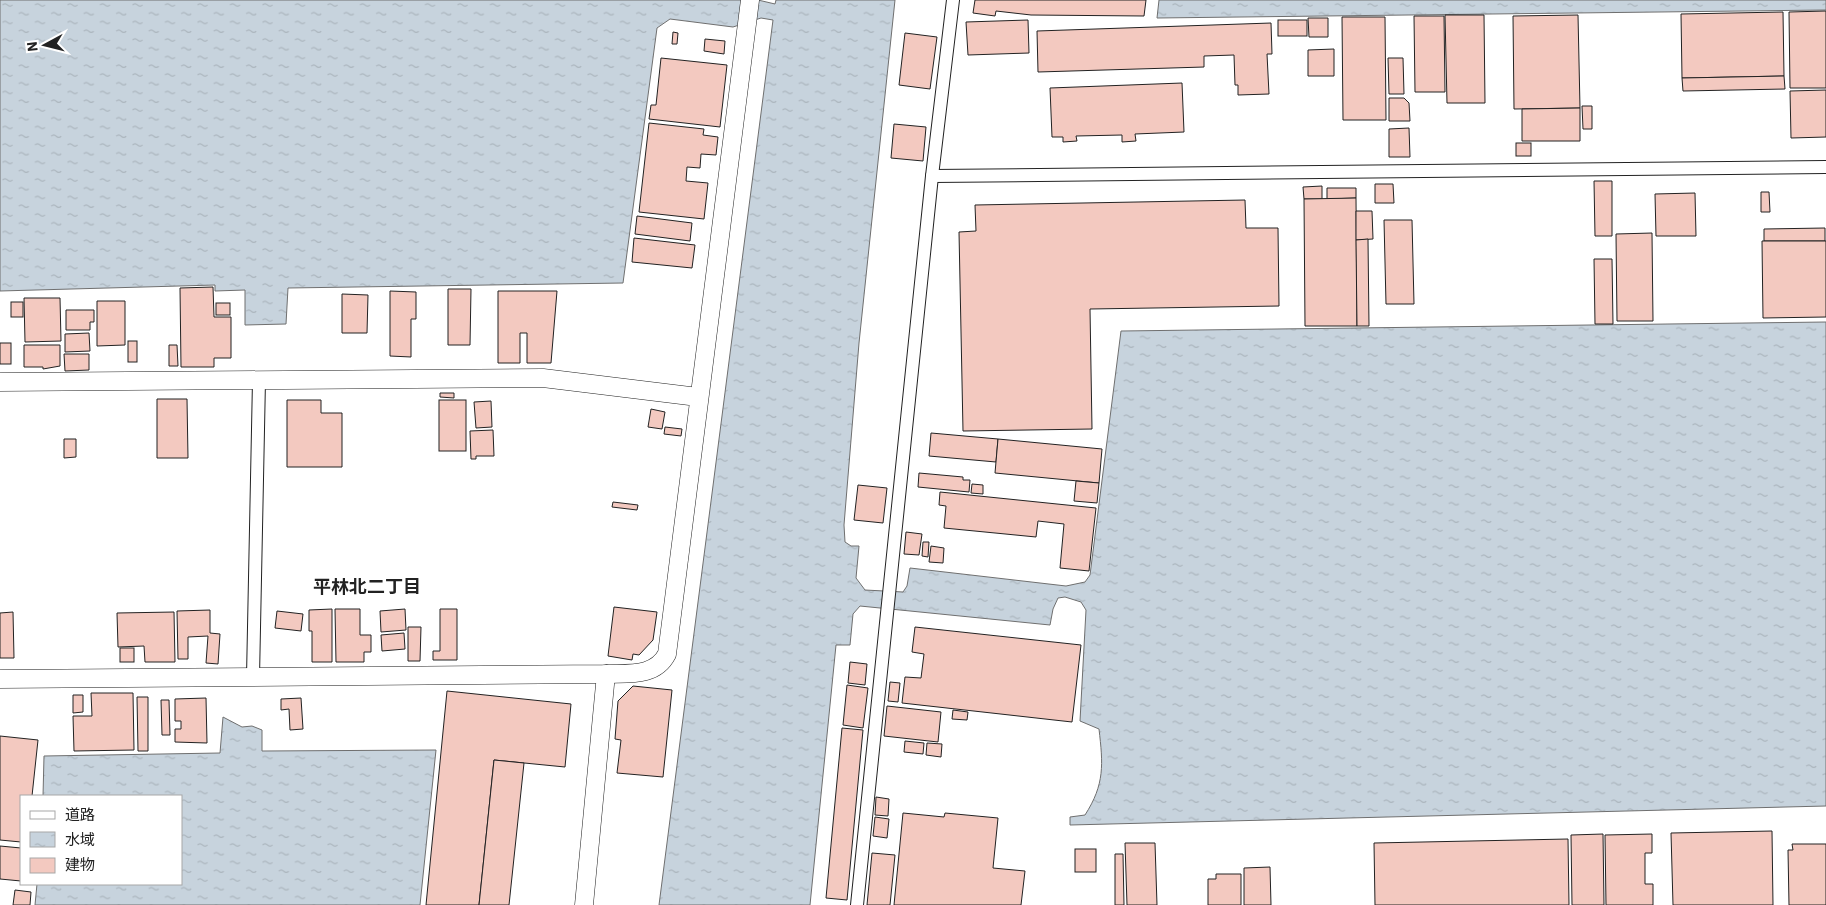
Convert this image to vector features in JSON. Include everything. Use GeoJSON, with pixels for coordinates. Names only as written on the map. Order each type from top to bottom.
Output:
{"type":"FeatureCollection","features":[{"type":"Feature","properties":{"kind":"street"},"geometry":{"type":"LineString","coordinates":[[0,679],[606,674],[649,671],[663,662],[667,654],[698,397],[750,0]]}},
{"type":"Feature","properties":{"kind":"street"},"geometry":{"type":"LineString","coordinates":[[857,905],[932,176],[953,0]]}},
{"type":"Feature","properties":{"kind":"street"},"geometry":{"type":"LineString","coordinates":[[932,176],[1826,167]]}},
{"type":"Feature","properties":{"kind":"street"},"geometry":{"type":"LineString","coordinates":[[0,382],[544,378],[698,397]]}},
{"type":"Feature","properties":{"kind":"street"},"geometry":{"type":"LineString","coordinates":[[253,677],[259,380]]}},
{"type":"Feature","properties":{"kind":"street"},"geometry":{"type":"LineString","coordinates":[[584,905],[606,674]]}},
{"type":"Feature","properties":{"kind":"water"},"geometry":{"type":"Polygon","coordinates":[[[0,0],[758,0],[775,4],[776,0],[895,0],[859,343],[844,525],[845,542],[851,546],[859,546],[856,578],[865,590],[903,592],[907,586],[910,568],[1066,586],[1085,582],[1090,575],[1121,331],[1826,322],[1826,806],[1070,825],[1070,817],[1085,815],[1092,804],[1099,783],[1102,763],[1099,729],[1080,721],[1086,610],[1081,602],[1065,597],[1058,598],[1053,609],[1050,625],[860,606],[853,614],[850,645],[836,645],[810,905],[659,905],[773,20],[761,18],[733,27],[670,19],[657,28],[623,283],[288,288],[286,324],[245,325],[245,290],[215,291],[215,285],[0,291],[0,0]]]}},
{"type":"Feature","properties":{"kind":"water"},"geometry":{"type":"Polygon","coordinates":[[[1159,0],[1826,0],[1826,10],[1157,18],[1159,0]]]}},
{"type":"Feature","properties":{"kind":"water"},"geometry":{"type":"Polygon","coordinates":[[[223,717],[242,727],[252,726],[262,730],[262,751],[436,750],[420,905],[35,905],[37,885],[182,885],[182,795],[43,795],[44,756],[220,753],[223,717]]]}},
{"type":"Feature","properties":{"kind":"building"},"geometry":{"type":"Polygon","coordinates":[[[975,0],[1146,0],[1144,16],[1031,15],[996,11],[995,16],[973,13],[975,0]]]}},
{"type":"Feature","properties":{"kind":"building"},"geometry":{"type":"Polygon","coordinates":[[[1826,11],[1826,88],[1790,88],[1789,12],[1826,11]]]}},
{"type":"Feature","properties":{"kind":"building"},"geometry":{"type":"Polygon","coordinates":[[[1783,12],[1784,76],[1682,78],[1681,14],[1783,12]]]}},
{"type":"Feature","properties":{"kind":"building"},"geometry":{"type":"Polygon","coordinates":[[[1445,15],[1484,15],[1485,103],[1447,103],[1445,15]]]}},
{"type":"Feature","properties":{"kind":"building"},"geometry":{"type":"Polygon","coordinates":[[[1578,15],[1580,108],[1514,109],[1513,16],[1578,15]]]}},
{"type":"Feature","properties":{"kind":"building"},"geometry":{"type":"Polygon","coordinates":[[[1414,16],[1444,16],[1445,92],[1415,92],[1414,16]]]}},
{"type":"Feature","properties":{"kind":"building"},"geometry":{"type":"Polygon","coordinates":[[[1342,17],[1385,17],[1386,120],[1343,120],[1342,17]]]}},
{"type":"Feature","properties":{"kind":"building"},"geometry":{"type":"Polygon","coordinates":[[[1308,18],[1328,18],[1328,37],[1309,37],[1308,18]]]}},
{"type":"Feature","properties":{"kind":"building"},"geometry":{"type":"Polygon","coordinates":[[[1028,20],[1029,53],[968,55],[966,22],[1028,20]]]}},
{"type":"Feature","properties":{"kind":"building"},"geometry":{"type":"Polygon","coordinates":[[[1278,20],[1307,20],[1307,36],[1278,36],[1278,20]]]}},
{"type":"Feature","properties":{"kind":"building"},"geometry":{"type":"Polygon","coordinates":[[[1271,23],[1272,54],[1267,54],[1269,94],[1238,95],[1238,85],[1235,85],[1234,55],[1204,56],[1204,67],[1038,72],[1037,31],[1271,23]]]}},
{"type":"Feature","properties":{"kind":"building"},"geometry":{"type":"Polygon","coordinates":[[[673,32],[678,33],[677,44],[672,44],[673,32]]]}},
{"type":"Feature","properties":{"kind":"building"},"geometry":{"type":"Polygon","coordinates":[[[905,33],[937,37],[930,89],[899,85],[905,33]]]}},
{"type":"Feature","properties":{"kind":"building"},"geometry":{"type":"Polygon","coordinates":[[[705,39],[725,41],[724,54],[704,51],[705,39]]]}},
{"type":"Feature","properties":{"kind":"building"},"geometry":{"type":"Polygon","coordinates":[[[1334,49],[1334,76],[1308,76],[1308,50],[1334,49]]]}},
{"type":"Feature","properties":{"kind":"building"},"geometry":{"type":"Polygon","coordinates":[[[661,58],[727,65],[720,127],[649,119],[651,105],[656,105],[661,58]]]}},
{"type":"Feature","properties":{"kind":"building"},"geometry":{"type":"Polygon","coordinates":[[[1388,58],[1403,58],[1404,94],[1389,94],[1388,58]]]}},
{"type":"Feature","properties":{"kind":"building"},"geometry":{"type":"Polygon","coordinates":[[[1784,76],[1785,89],[1683,91],[1682,78],[1784,76]]]}},
{"type":"Feature","properties":{"kind":"building"},"geometry":{"type":"Polygon","coordinates":[[[1182,83],[1184,132],[1135,134],[1136,141],[1122,142],[1122,135],[1076,136],[1077,141],[1063,142],[1063,137],[1052,137],[1050,88],[1182,83]]]}},
{"type":"Feature","properties":{"kind":"building"},"geometry":{"type":"Polygon","coordinates":[[[1826,90],[1826,137],[1791,138],[1790,91],[1826,90]]]}},
{"type":"Feature","properties":{"kind":"building"},"geometry":{"type":"Polygon","coordinates":[[[1389,98],[1404,98],[1409,103],[1410,121],[1389,121],[1389,98]]]}},
{"type":"Feature","properties":{"kind":"building"},"geometry":{"type":"Polygon","coordinates":[[[1582,106],[1592,106],[1592,129],[1583,129],[1582,106]]]}},
{"type":"Feature","properties":{"kind":"building"},"geometry":{"type":"Polygon","coordinates":[[[1580,108],[1580,141],[1522,141],[1522,109],[1580,108]]]}},
{"type":"Feature","properties":{"kind":"building"},"geometry":{"type":"Polygon","coordinates":[[[649,123],[704,129],[703,135],[718,137],[716,155],[701,154],[700,168],[687,167],[686,181],[708,183],[704,219],[639,212],[649,123]]]}},
{"type":"Feature","properties":{"kind":"building"},"geometry":{"type":"Polygon","coordinates":[[[894,124],[926,127],[923,161],[891,158],[894,124]]]}},
{"type":"Feature","properties":{"kind":"building"},"geometry":{"type":"Polygon","coordinates":[[[1409,128],[1410,157],[1389,157],[1389,129],[1409,128]]]}},
{"type":"Feature","properties":{"kind":"building"},"geometry":{"type":"Polygon","coordinates":[[[1516,143],[1531,143],[1531,156],[1516,156],[1516,143]]]}},
{"type":"Feature","properties":{"kind":"building"},"geometry":{"type":"Polygon","coordinates":[[[1594,181],[1612,181],[1612,236],[1595,236],[1594,181]]]}},
{"type":"Feature","properties":{"kind":"building"},"geometry":{"type":"Polygon","coordinates":[[[1375,184],[1393,184],[1394,203],[1375,203],[1375,184]]]}},
{"type":"Feature","properties":{"kind":"building"},"geometry":{"type":"Polygon","coordinates":[[[1322,186],[1322,199],[1304,199],[1303,187],[1322,186]]]}},
{"type":"Feature","properties":{"kind":"building"},"geometry":{"type":"Polygon","coordinates":[[[1327,188],[1356,188],[1356,198],[1327,199],[1327,188]]]}},
{"type":"Feature","properties":{"kind":"building"},"geometry":{"type":"Polygon","coordinates":[[[1761,192],[1769,192],[1770,212],[1761,212],[1761,192]]]}},
{"type":"Feature","properties":{"kind":"building"},"geometry":{"type":"Polygon","coordinates":[[[1695,193],[1696,236],[1656,236],[1655,194],[1695,193]]]}},
{"type":"Feature","properties":{"kind":"building"},"geometry":{"type":"Polygon","coordinates":[[[1356,198],[1357,326],[1305,326],[1304,199],[1356,198]]]}},
{"type":"Feature","properties":{"kind":"building"},"geometry":{"type":"Polygon","coordinates":[[[1245,200],[1246,228],[1278,228],[1279,306],[1090,309],[1092,429],[963,431],[959,232],[976,231],[975,205],[1245,200]]]}},
{"type":"Feature","properties":{"kind":"building"},"geometry":{"type":"Polygon","coordinates":[[[1356,211],[1372,211],[1373,239],[1356,240],[1356,211]]]}},
{"type":"Feature","properties":{"kind":"building"},"geometry":{"type":"Polygon","coordinates":[[[637,216],[692,223],[690,241],[635,234],[637,216]]]}},
{"type":"Feature","properties":{"kind":"building"},"geometry":{"type":"Polygon","coordinates":[[[1384,220],[1412,220],[1414,304],[1386,304],[1384,220]]]}},
{"type":"Feature","properties":{"kind":"building"},"geometry":{"type":"Polygon","coordinates":[[[1825,228],[1825,241],[1764,241],[1764,229],[1825,228]]]}},
{"type":"Feature","properties":{"kind":"building"},"geometry":{"type":"Polygon","coordinates":[[[1652,233],[1653,321],[1617,321],[1616,234],[1652,233]]]}},
{"type":"Feature","properties":{"kind":"building"},"geometry":{"type":"Polygon","coordinates":[[[634,238],[695,245],[692,268],[632,262],[634,238]]]}},
{"type":"Feature","properties":{"kind":"building"},"geometry":{"type":"Polygon","coordinates":[[[1368,239],[1369,326],[1357,326],[1356,240],[1368,239]]]}},
{"type":"Feature","properties":{"kind":"building"},"geometry":{"type":"Polygon","coordinates":[[[1762,241],[1826,241],[1826,317],[1763,318],[1762,241]]]}},
{"type":"Feature","properties":{"kind":"building"},"geometry":{"type":"Polygon","coordinates":[[[1594,259],[1612,259],[1613,324],[1595,324],[1594,259]]]}},
{"type":"Feature","properties":{"kind":"building"},"geometry":{"type":"Polygon","coordinates":[[[213,287],[214,317],[231,317],[231,358],[214,358],[214,367],[181,367],[180,288],[213,287]]]}},
{"type":"Feature","properties":{"kind":"building"},"geometry":{"type":"Polygon","coordinates":[[[448,289],[471,289],[470,345],[448,345],[448,289]]]}},
{"type":"Feature","properties":{"kind":"building"},"geometry":{"type":"Polygon","coordinates":[[[390,291],[416,292],[416,319],[411,319],[411,357],[390,356],[390,291]]]}},
{"type":"Feature","properties":{"kind":"building"},"geometry":{"type":"Polygon","coordinates":[[[498,291],[557,291],[551,363],[527,363],[527,333],[520,333],[520,363],[498,363],[498,291]]]}},
{"type":"Feature","properties":{"kind":"building"},"geometry":{"type":"Polygon","coordinates":[[[342,294],[368,295],[367,333],[342,333],[342,294]]]}},
{"type":"Feature","properties":{"kind":"building"},"geometry":{"type":"Polygon","coordinates":[[[24,298],[60,298],[61,341],[25,342],[24,298]]]}},
{"type":"Feature","properties":{"kind":"building"},"geometry":{"type":"Polygon","coordinates":[[[97,301],[125,301],[125,345],[97,346],[97,301]]]}},
{"type":"Feature","properties":{"kind":"building"},"geometry":{"type":"Polygon","coordinates":[[[11,302],[23,302],[23,317],[11,317],[11,302]]]}},
{"type":"Feature","properties":{"kind":"building"},"geometry":{"type":"Polygon","coordinates":[[[216,303],[230,303],[230,315],[216,315],[216,303]]]}},
{"type":"Feature","properties":{"kind":"building"},"geometry":{"type":"Polygon","coordinates":[[[66,310],[94,310],[94,322],[90,322],[90,330],[66,330],[66,310]]]}},
{"type":"Feature","properties":{"kind":"building"},"geometry":{"type":"Polygon","coordinates":[[[89,333],[90,351],[65,352],[65,334],[89,333]]]}},
{"type":"Feature","properties":{"kind":"building"},"geometry":{"type":"Polygon","coordinates":[[[128,341],[137,341],[137,362],[128,362],[128,341]]]}},
{"type":"Feature","properties":{"kind":"building"},"geometry":{"type":"Polygon","coordinates":[[[0,343],[11,343],[11,364],[0,364],[0,343]]]}},
{"type":"Feature","properties":{"kind":"building"},"geometry":{"type":"Polygon","coordinates":[[[24,345],[60,345],[60,366],[43,369],[43,367],[24,367],[24,345]]]}},
{"type":"Feature","properties":{"kind":"building"},"geometry":{"type":"Polygon","coordinates":[[[169,345],[177,345],[178,366],[169,366],[169,345]]]}},
{"type":"Feature","properties":{"kind":"building"},"geometry":{"type":"Polygon","coordinates":[[[64,354],[89,354],[89,370],[65,371],[64,354]]]}},
{"type":"Feature","properties":{"kind":"building"},"geometry":{"type":"Polygon","coordinates":[[[440,393],[454,393],[454,398],[440,397],[440,393]]]}},
{"type":"Feature","properties":{"kind":"building"},"geometry":{"type":"Polygon","coordinates":[[[157,399],[187,399],[188,458],[157,458],[157,399]]]}},
{"type":"Feature","properties":{"kind":"building"},"geometry":{"type":"Polygon","coordinates":[[[287,400],[321,400],[321,413],[342,413],[342,467],[287,467],[287,400]]]}},
{"type":"Feature","properties":{"kind":"building"},"geometry":{"type":"Polygon","coordinates":[[[439,400],[466,400],[466,451],[439,451],[439,400]]]}},
{"type":"Feature","properties":{"kind":"building"},"geometry":{"type":"Polygon","coordinates":[[[491,401],[492,427],[476,428],[474,402],[491,401]]]}},
{"type":"Feature","properties":{"kind":"building"},"geometry":{"type":"Polygon","coordinates":[[[651,409],[665,412],[662,429],[648,427],[651,409]]]}},
{"type":"Feature","properties":{"kind":"building"},"geometry":{"type":"Polygon","coordinates":[[[665,427],[682,429],[681,436],[664,434],[665,427]]]}},
{"type":"Feature","properties":{"kind":"building"},"geometry":{"type":"Polygon","coordinates":[[[493,430],[494,456],[476,456],[476,459],[471,459],[470,431],[493,430]]]}},
{"type":"Feature","properties":{"kind":"building"},"geometry":{"type":"Polygon","coordinates":[[[931,433],[998,439],[996,462],[929,456],[931,433]]]}},
{"type":"Feature","properties":{"kind":"building"},"geometry":{"type":"Polygon","coordinates":[[[64,439],[76,439],[76,457],[64,458],[64,439]]]}},
{"type":"Feature","properties":{"kind":"building"},"geometry":{"type":"Polygon","coordinates":[[[998,439],[1102,449],[1099,483],[995,473],[998,439]]]}},
{"type":"Feature","properties":{"kind":"building"},"geometry":{"type":"Polygon","coordinates":[[[919,473],[963,477],[963,480],[970,480],[969,492],[918,487],[919,473]]]}},
{"type":"Feature","properties":{"kind":"building"},"geometry":{"type":"Polygon","coordinates":[[[1076,481],[1099,483],[1097,503],[1074,501],[1076,481]]]}},
{"type":"Feature","properties":{"kind":"building"},"geometry":{"type":"Polygon","coordinates":[[[972,484],[983,485],[983,494],[971,493],[972,484]]]}},
{"type":"Feature","properties":{"kind":"building"},"geometry":{"type":"Polygon","coordinates":[[[858,485],[887,488],[883,523],[854,520],[858,485]]]}},
{"type":"Feature","properties":{"kind":"building"},"geometry":{"type":"Polygon","coordinates":[[[940,492],[1096,508],[1089,571],[1060,568],[1064,524],[1038,521],[1036,537],[944,528],[946,506],[939,505],[940,492]]]}},
{"type":"Feature","properties":{"kind":"building"},"geometry":{"type":"Polygon","coordinates":[[[613,502],[638,505],[637,510],[612,507],[613,502]]]}},
{"type":"Feature","properties":{"kind":"building"},"geometry":{"type":"Polygon","coordinates":[[[906,532],[922,534],[919,555],[904,554],[906,532]]]}},
{"type":"Feature","properties":{"kind":"building"},"geometry":{"type":"Polygon","coordinates":[[[923,542],[929,542],[928,557],[922,556],[923,542]]]}},
{"type":"Feature","properties":{"kind":"building"},"geometry":{"type":"Polygon","coordinates":[[[931,546],[944,548],[943,563],[929,562],[931,546]]]}},
{"type":"Feature","properties":{"kind":"building"},"geometry":{"type":"Polygon","coordinates":[[[614,607],[657,612],[653,640],[639,655],[633,654],[632,660],[608,656],[614,607]]]}},
{"type":"Feature","properties":{"kind":"building"},"geometry":{"type":"Polygon","coordinates":[[[332,609],[332,662],[312,662],[312,631],[309,631],[309,610],[332,609]]]}},
{"type":"Feature","properties":{"kind":"building"},"geometry":{"type":"Polygon","coordinates":[[[335,609],[360,609],[360,635],[371,635],[371,652],[364,652],[364,662],[336,662],[335,609]]]}},
{"type":"Feature","properties":{"kind":"building"},"geometry":{"type":"Polygon","coordinates":[[[405,609],[406,630],[381,632],[380,611],[405,609]]]}},
{"type":"Feature","properties":{"kind":"building"},"geometry":{"type":"Polygon","coordinates":[[[440,609],[457,609],[457,660],[433,660],[433,651],[440,651],[440,609]]]}},
{"type":"Feature","properties":{"kind":"building"},"geometry":{"type":"Polygon","coordinates":[[[210,610],[210,633],[220,634],[218,664],[206,663],[208,636],[188,637],[188,659],[178,659],[177,611],[210,610]]]}},
{"type":"Feature","properties":{"kind":"building"},"geometry":{"type":"Polygon","coordinates":[[[277,611],[303,614],[301,631],[275,628],[277,611]]]}},
{"type":"Feature","properties":{"kind":"building"},"geometry":{"type":"Polygon","coordinates":[[[13,612],[14,658],[0,658],[0,613],[13,612]]]}},
{"type":"Feature","properties":{"kind":"building"},"geometry":{"type":"Polygon","coordinates":[[[174,612],[175,662],[145,662],[144,646],[118,647],[117,613],[174,612]]]}},
{"type":"Feature","properties":{"kind":"building"},"geometry":{"type":"Polygon","coordinates":[[[408,627],[421,627],[420,661],[408,661],[408,627]]]}},
{"type":"Feature","properties":{"kind":"building"},"geometry":{"type":"Polygon","coordinates":[[[915,627],[1081,645],[1072,722],[902,703],[905,677],[921,678],[924,654],[912,652],[915,627]]]}},
{"type":"Feature","properties":{"kind":"building"},"geometry":{"type":"Polygon","coordinates":[[[404,633],[405,649],[382,651],[381,635],[404,633]]]}},
{"type":"Feature","properties":{"kind":"building"},"geometry":{"type":"Polygon","coordinates":[[[120,648],[134,648],[134,662],[120,662],[120,648]]]}},
{"type":"Feature","properties":{"kind":"building"},"geometry":{"type":"Polygon","coordinates":[[[850,662],[867,664],[865,685],[848,683],[850,662]]]}},
{"type":"Feature","properties":{"kind":"building"},"geometry":{"type":"Polygon","coordinates":[[[890,682],[900,683],[898,702],[888,701],[890,682]]]}},
{"type":"Feature","properties":{"kind":"building"},"geometry":{"type":"Polygon","coordinates":[[[847,685],[868,688],[863,728],[843,725],[847,685]]]}},
{"type":"Feature","properties":{"kind":"building"},"geometry":{"type":"Polygon","coordinates":[[[633,686],[672,690],[663,777],[617,773],[621,740],[615,739],[618,701],[633,686]]]}},
{"type":"Feature","properties":{"kind":"building"},"geometry":{"type":"Polygon","coordinates":[[[447,691],[571,704],[565,767],[494,760],[479,905],[426,905],[447,691]]]}},
{"type":"Feature","properties":{"kind":"building"},"geometry":{"type":"Polygon","coordinates":[[[91,693],[133,693],[134,750],[74,751],[73,716],[92,716],[91,693]]]}},
{"type":"Feature","properties":{"kind":"building"},"geometry":{"type":"Polygon","coordinates":[[[73,695],[83,695],[83,712],[73,713],[73,695]]]}},
{"type":"Feature","properties":{"kind":"building"},"geometry":{"type":"Polygon","coordinates":[[[137,697],[148,697],[148,751],[138,751],[137,697]]]}},
{"type":"Feature","properties":{"kind":"building"},"geometry":{"type":"Polygon","coordinates":[[[206,698],[207,743],[175,742],[175,729],[181,729],[181,721],[175,721],[175,699],[206,698]]]}},
{"type":"Feature","properties":{"kind":"building"},"geometry":{"type":"Polygon","coordinates":[[[301,698],[303,729],[290,730],[289,709],[281,710],[281,699],[301,698]]]}},
{"type":"Feature","properties":{"kind":"building"},"geometry":{"type":"Polygon","coordinates":[[[161,700],[169,700],[170,735],[162,735],[161,700]]]}},
{"type":"Feature","properties":{"kind":"building"},"geometry":{"type":"Polygon","coordinates":[[[887,706],[941,712],[938,742],[884,736],[887,706]]]}},
{"type":"Feature","properties":{"kind":"building"},"geometry":{"type":"Polygon","coordinates":[[[953,710],[968,712],[967,720],[952,719],[953,710]]]}},
{"type":"Feature","properties":{"kind":"building"},"geometry":{"type":"Polygon","coordinates":[[[842,728],[863,730],[847,900],[826,898],[842,728]]]}},
{"type":"Feature","properties":{"kind":"building"},"geometry":{"type":"Polygon","coordinates":[[[0,736],[38,740],[32,795],[20,795],[20,842],[0,840],[0,736]]]}},
{"type":"Feature","properties":{"kind":"building"},"geometry":{"type":"Polygon","coordinates":[[[905,741],[924,743],[923,754],[904,752],[905,741]]]}},
{"type":"Feature","properties":{"kind":"building"},"geometry":{"type":"Polygon","coordinates":[[[927,743],[942,744],[941,757],[926,755],[927,743]]]}},
{"type":"Feature","properties":{"kind":"building"},"geometry":{"type":"Polygon","coordinates":[[[494,760],[524,763],[509,905],[479,905],[494,760]]]}},
{"type":"Feature","properties":{"kind":"building"},"geometry":{"type":"Polygon","coordinates":[[[876,797],[889,799],[888,816],[875,815],[876,797]]]}},
{"type":"Feature","properties":{"kind":"building"},"geometry":{"type":"Polygon","coordinates":[[[903,813],[944,817],[945,813],[998,818],[993,868],[1025,871],[1021,905],[894,905],[903,813]]]}},
{"type":"Feature","properties":{"kind":"building"},"geometry":{"type":"Polygon","coordinates":[[[875,817],[889,819],[887,838],[873,836],[875,817]]]}},
{"type":"Feature","properties":{"kind":"building"},"geometry":{"type":"Polygon","coordinates":[[[1772,831],[1773,905],[1673,905],[1671,833],[1772,831]]]}},
{"type":"Feature","properties":{"kind":"building"},"geometry":{"type":"Polygon","coordinates":[[[1603,834],[1604,905],[1572,905],[1571,835],[1603,834]]]}},
{"type":"Feature","properties":{"kind":"building"},"geometry":{"type":"Polygon","coordinates":[[[1652,834],[1652,853],[1645,853],[1645,884],[1653,884],[1653,905],[1606,905],[1605,835],[1652,834]]]}},
{"type":"Feature","properties":{"kind":"building"},"geometry":{"type":"Polygon","coordinates":[[[1568,839],[1569,905],[1375,905],[1374,843],[1568,839]]]}},
{"type":"Feature","properties":{"kind":"building"},"geometry":{"type":"Polygon","coordinates":[[[1125,843],[1155,843],[1157,905],[1127,905],[1125,843]]]}},
{"type":"Feature","properties":{"kind":"building"},"geometry":{"type":"Polygon","coordinates":[[[1792,844],[1826,844],[1826,905],[1789,905],[1788,850],[1793,850],[1792,844]]]}},
{"type":"Feature","properties":{"kind":"building"},"geometry":{"type":"Polygon","coordinates":[[[0,846],[20,848],[20,881],[0,879],[0,846]]]}},
{"type":"Feature","properties":{"kind":"building"},"geometry":{"type":"Polygon","coordinates":[[[1075,849],[1096,849],[1096,872],[1075,872],[1075,849]]]}},
{"type":"Feature","properties":{"kind":"building"},"geometry":{"type":"Polygon","coordinates":[[[872,853],[895,855],[890,905],[867,905],[872,853]]]}},
{"type":"Feature","properties":{"kind":"building"},"geometry":{"type":"Polygon","coordinates":[[[1115,854],[1123,854],[1124,905],[1115,905],[1115,854]]]}},
{"type":"Feature","properties":{"kind":"building"},"geometry":{"type":"Polygon","coordinates":[[[1270,867],[1271,905],[1244,905],[1244,868],[1270,867]]]}},
{"type":"Feature","properties":{"kind":"building"},"geometry":{"type":"Polygon","coordinates":[[[1216,874],[1241,874],[1241,905],[1208,905],[1208,879],[1216,879],[1216,874]]]}},
{"type":"Feature","properties":{"kind":"building"},"geometry":{"type":"Polygon","coordinates":[[[15,890],[31,892],[30,905],[13,905],[15,890]]]}},
{"type":"Feature","properties":{"kind":"district","name":"平林北二丁目"},"geometry":{"type":"Point","coordinates":[367,586]}}]}
